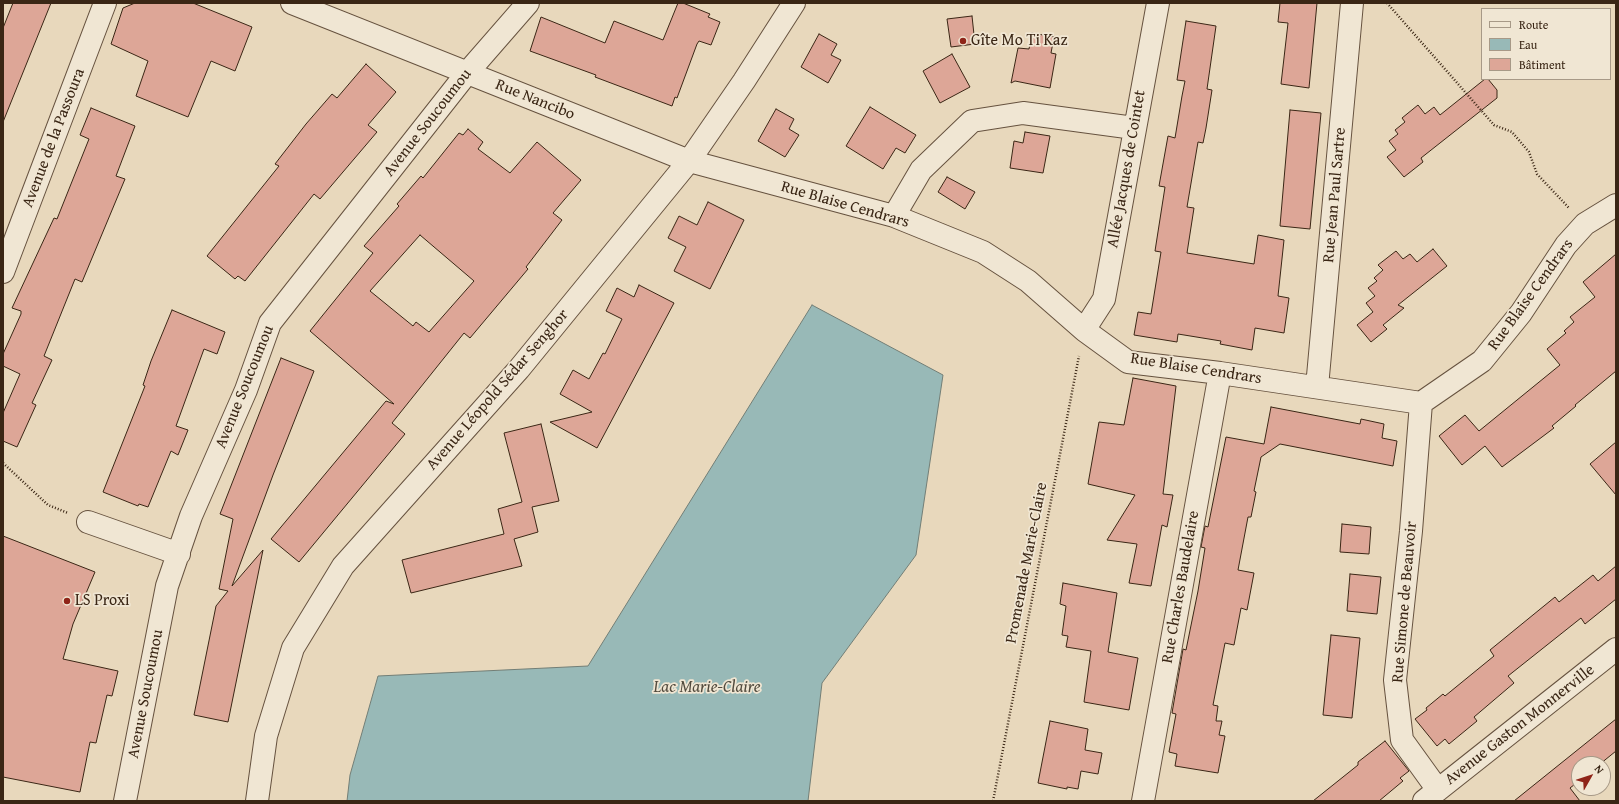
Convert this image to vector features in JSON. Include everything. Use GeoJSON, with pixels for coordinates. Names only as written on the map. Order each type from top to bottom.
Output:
{"type":"FeatureCollection","features":[{"type":"Feature","properties":{"kind":"street","name":"Avenue de la Passoura"},"geometry":{"type":"LineString","coordinates":[[3,272],[105,3]]}},
{"type":"Feature","properties":{"kind":"street","name":"Rue Nancibo"},"geometry":{"type":"LineString","coordinates":[[292,3],[317,8],[467,73],[689,161]]}},
{"type":"Feature","properties":{"kind":"street","name":"Avenue Soucoumou"},"geometry":{"type":"LineString","coordinates":[[125,801],[167,586],[192,516],[246,390],[270,323],[467,73],[528,3]]}},
{"type":"Feature","properties":{"kind":"street","name":"Avenue Léopold Sédar Senghor"},"geometry":{"type":"LineString","coordinates":[[257,801],[266,736],[293,648],[343,566],[519,369],[689,161],[744,82],[794,3]]}},
{"type":"Feature","properties":{"kind":"street","name":"Allée Jacques de Cointet"},"geometry":{"type":"LineString","coordinates":[[1084,330],[1104,299],[1158,3]]}},
{"type":"Feature","properties":{"kind":"street","name":"Rue Jean Paul Sartre"},"geometry":{"type":"LineString","coordinates":[[1317,387],[1352,3]]}},
{"type":"Feature","properties":{"kind":"street"},"geometry":{"type":"LineString","coordinates":[[894,216],[921,170],[972,121],[1023,113],[1134,128]]}},
{"type":"Feature","properties":{"kind":"street","name":"Rue Blaise Cendrars"},"geometry":{"type":"LineString","coordinates":[[689,161],[894,216],[983,252],[1028,281],[1084,330],[1128,362],[1220,373],[1421,403],[1482,361],[1521,313],[1566,245],[1585,224],[1616,205]]}},
{"type":"Feature","properties":{"kind":"street","name":"Rue Charles Baudelaire"},"geometry":{"type":"LineString","coordinates":[[1143,801],[1220,373]]}},
{"type":"Feature","properties":{"kind":"street","name":"Rue Simone de Beauvoir"},"geometry":{"type":"LineString","coordinates":[[1421,403],[1412,531],[1395,680],[1402,740],[1431,795]]}},
{"type":"Feature","properties":{"kind":"street"},"geometry":{"type":"LineString","coordinates":[[88,522],[179,554]]}},
{"type":"Feature","properties":{"kind":"street","name":"Avenue Gaston Monnerville"},"geometry":{"type":"LineString","coordinates":[[1431,795],[1616,649]]}},
{"type":"Feature","properties":{"kind":"path"},"geometry":{"type":"LineString","coordinates":[[1387,3],[1494,125],[1512,132],[1529,152],[1537,174],[1585,224]]}},
{"type":"Feature","properties":{"kind":"path","name":"Promenade Marie-Claire"},"geometry":{"type":"LineString","coordinates":[[993,801],[1084,330]]}},
{"type":"Feature","properties":{"kind":"path"},"geometry":{"type":"LineString","coordinates":[[3,463],[48,505],[88,522]]}},
{"type":"Feature","properties":{"kind":"water","name":"Lac Marie-Claire"},"geometry":{"type":"Polygon","coordinates":[[[812,305],[943,375],[916,555],[822,683],[808,801],[347,801],[350,775],[378,676],[588,666],[812,305]]]}},
{"type":"Feature","properties":{"kind":"building"},"geometry":{"type":"Polygon","coordinates":[[[13,3],[51,3],[3,122],[3,28],[13,3]]]}},
{"type":"Feature","properties":{"kind":"building"},"geometry":{"type":"Polygon","coordinates":[[[135,3],[193,3],[252,27],[235,71],[211,61],[188,117],[136,96],[148,61],[111,44],[123,8],[135,3]]]}},
{"type":"Feature","properties":{"kind":"building"},"geometry":{"type":"Polygon","coordinates":[[[678,3],[683,3],[710,14],[708,17],[720,22],[711,45],[699,41],[697,44],[677,98],[675,97],[672,106],[595,77],[596,75],[530,51],[541,17],[605,43],[614,21],[663,40],[678,3]]]}},
{"type":"Feature","properties":{"kind":"building"},"geometry":{"type":"Polygon","coordinates":[[[1280,3],[1317,3],[1309,88],[1281,84],[1288,23],[1278,22],[1280,3]]]}},
{"type":"Feature","properties":{"kind":"building"},"geometry":{"type":"Polygon","coordinates":[[[972,16],[975,44],[951,47],[947,19],[972,16]]]}},
{"type":"Feature","properties":{"kind":"building"},"geometry":{"type":"Polygon","coordinates":[[[1186,21],[1216,26],[1207,89],[1212,90],[1206,128],[1203,143],[1198,142],[1187,207],[1194,208],[1187,253],[1254,264],[1258,235],[1284,240],[1278,296],[1289,298],[1284,333],[1255,328],[1252,350],[1220,344],[1221,341],[1178,334],[1177,342],[1134,335],[1138,312],[1151,314],[1161,252],[1155,251],[1165,187],[1159,186],[1168,136],[1175,138],[1185,81],[1177,80],[1186,21]]]}},
{"type":"Feature","properties":{"kind":"building"},"geometry":{"type":"Polygon","coordinates":[[[1032,33],[1054,37],[1051,53],[1056,54],[1050,88],[1015,81],[1011,83],[1018,48],[1029,49],[1032,33]]]}},
{"type":"Feature","properties":{"kind":"building"},"geometry":{"type":"Polygon","coordinates":[[[819,34],[837,44],[831,55],[841,60],[828,83],[801,67],[819,34]]]}},
{"type":"Feature","properties":{"kind":"building"},"geometry":{"type":"Polygon","coordinates":[[[952,54],[970,87],[940,103],[923,71],[952,54]]]}},
{"type":"Feature","properties":{"kind":"building"},"geometry":{"type":"Polygon","coordinates":[[[366,64],[396,92],[368,125],[377,132],[320,199],[314,194],[245,281],[238,276],[235,279],[207,256],[279,166],[275,164],[306,124],[332,94],[337,98],[366,64]]]}},
{"type":"Feature","properties":{"kind":"building"},"geometry":{"type":"Polygon","coordinates":[[[1484,80],[1489,80],[1497,90],[1497,98],[1421,158],[1423,162],[1404,177],[1387,157],[1396,150],[1389,141],[1398,134],[1395,130],[1405,122],[1402,118],[1418,105],[1425,114],[1434,107],[1440,115],[1484,80]]]}},
{"type":"Feature","properties":{"kind":"building"},"geometry":{"type":"Polygon","coordinates":[[[870,107],[916,135],[905,153],[896,148],[883,169],[846,146],[870,107]]]}},
{"type":"Feature","properties":{"kind":"building"},"geometry":{"type":"Polygon","coordinates":[[[91,108],[135,126],[116,176],[125,179],[82,282],[75,279],[44,356],[52,360],[32,403],[36,405],[17,447],[3,441],[3,413],[20,374],[3,366],[3,354],[21,314],[21,311],[12,308],[54,218],[57,219],[89,139],[80,135],[91,108]]]}},
{"type":"Feature","properties":{"kind":"building"},"geometry":{"type":"Polygon","coordinates":[[[776,109],[794,119],[789,129],[799,135],[785,157],[758,141],[776,109]]]}},
{"type":"Feature","properties":{"kind":"building"},"geometry":{"type":"Polygon","coordinates":[[[1290,110],[1321,113],[1310,229],[1280,226],[1290,110]]]}},
{"type":"Feature","properties":{"kind":"building"},"geometry":{"type":"Polygon","coordinates":[[[468,129],[483,142],[478,149],[510,173],[537,142],[581,180],[553,213],[562,220],[526,267],[528,269],[470,338],[464,333],[392,423],[405,434],[299,562],[271,539],[386,401],[394,404],[310,331],[373,253],[364,246],[399,206],[397,204],[421,176],[423,178],[459,133],[463,135],[468,129]],[[420,235],[370,291],[413,326],[416,322],[429,332],[474,281],[420,235]]]}},
{"type":"Feature","properties":{"kind":"building"},"geometry":{"type":"Polygon","coordinates":[[[1025,132],[1050,136],[1043,173],[1010,168],[1014,141],[1023,143],[1025,132]]]}},
{"type":"Feature","properties":{"kind":"building"},"geometry":{"type":"Polygon","coordinates":[[[947,177],[975,192],[965,209],[938,192],[947,177]]]}},
{"type":"Feature","properties":{"kind":"building"},"geometry":{"type":"Polygon","coordinates":[[[708,202],[744,220],[710,289],[674,271],[686,247],[668,238],[679,216],[697,225],[708,202]]]}},
{"type":"Feature","properties":{"kind":"building"},"geometry":{"type":"Polygon","coordinates":[[[1433,249],[1447,266],[1398,305],[1404,308],[1383,325],[1387,329],[1371,342],[1357,325],[1373,312],[1366,303],[1375,296],[1368,288],[1377,281],[1374,278],[1383,270],[1378,265],[1396,251],[1403,259],[1410,254],[1417,262],[1433,249]]]}},
{"type":"Feature","properties":{"kind":"building"},"geometry":{"type":"Polygon","coordinates":[[[1616,254],[1616,371],[1552,426],[1554,428],[1502,467],[1485,446],[1462,465],[1439,436],[1465,415],[1479,431],[1560,365],[1547,349],[1566,333],[1564,331],[1574,322],[1570,317],[1595,297],[1583,282],[1616,254]]]}},
{"type":"Feature","properties":{"kind":"building"},"geometry":{"type":"Polygon","coordinates":[[[639,285],[674,303],[597,448],[550,422],[592,412],[560,394],[573,370],[589,379],[603,353],[605,354],[622,319],[606,311],[617,288],[634,297],[639,285]]]}},
{"type":"Feature","properties":{"kind":"building"},"geometry":{"type":"Polygon","coordinates":[[[172,310],[225,332],[217,354],[204,349],[176,426],[188,430],[178,455],[171,451],[148,507],[139,504],[138,506],[103,492],[145,386],[143,385],[151,361],[172,310]]]}},
{"type":"Feature","properties":{"kind":"building"},"geometry":{"type":"Polygon","coordinates":[[[281,358],[314,371],[273,475],[232,586],[263,550],[228,722],[194,715],[216,606],[228,591],[219,589],[233,519],[220,514],[281,358]]]}},
{"type":"Feature","properties":{"kind":"building"},"geometry":{"type":"Polygon","coordinates":[[[1133,378],[1176,386],[1163,494],[1173,495],[1167,527],[1162,525],[1151,586],[1129,583],[1137,544],[1107,540],[1135,495],[1088,484],[1099,422],[1124,425],[1133,378]]]}},
{"type":"Feature","properties":{"kind":"building"},"geometry":{"type":"Polygon","coordinates":[[[1271,407],[1360,424],[1361,419],[1384,424],[1382,438],[1397,441],[1393,466],[1280,444],[1261,457],[1254,491],[1256,492],[1251,517],[1248,517],[1238,570],[1254,573],[1247,610],[1241,608],[1234,645],[1225,643],[1213,705],[1218,706],[1216,721],[1222,721],[1219,735],[1225,736],[1218,773],[1175,766],[1177,754],[1169,752],[1176,714],[1172,713],[1183,649],[1186,650],[1198,591],[1205,548],[1201,547],[1205,526],[1208,527],[1226,437],[1264,444],[1271,407]]]}},
{"type":"Feature","properties":{"kind":"building"},"geometry":{"type":"Polygon","coordinates":[[[541,424],[559,501],[532,507],[538,532],[514,539],[522,566],[411,593],[402,560],[504,534],[498,509],[522,502],[504,433],[541,424]]]}},
{"type":"Feature","properties":{"kind":"building"},"geometry":{"type":"Polygon","coordinates":[[[1616,442],[1616,495],[1590,464],[1616,442]]]}},
{"type":"Feature","properties":{"kind":"building"},"geometry":{"type":"Polygon","coordinates":[[[1342,524],[1371,527],[1369,554],[1340,552],[1342,524]]]}},
{"type":"Feature","properties":{"kind":"building"},"geometry":{"type":"Polygon","coordinates":[[[3,536],[95,572],[73,624],[63,659],[118,671],[112,696],[107,695],[96,743],[90,742],[80,792],[3,777],[3,536]]]}},
{"type":"Feature","properties":{"kind":"building"},"geometry":{"type":"Polygon","coordinates":[[[1616,566],[1616,599],[1585,624],[1581,618],[1508,676],[1514,683],[1474,717],[1477,721],[1449,744],[1445,739],[1437,746],[1415,719],[1427,710],[1426,708],[1443,694],[1445,696],[1494,656],[1490,650],[1555,597],[1559,602],[1593,575],[1598,581],[1616,566]]]}},
{"type":"Feature","properties":{"kind":"building"},"geometry":{"type":"Polygon","coordinates":[[[1350,574],[1381,577],[1377,614],[1347,611],[1350,574]]]}},
{"type":"Feature","properties":{"kind":"building"},"geometry":{"type":"Polygon","coordinates":[[[1063,583],[1117,593],[1108,652],[1138,658],[1129,710],[1084,702],[1091,651],[1066,647],[1068,636],[1062,635],[1066,606],[1060,604],[1063,583]]]}},
{"type":"Feature","properties":{"kind":"building"},"geometry":{"type":"Polygon","coordinates":[[[1331,635],[1360,638],[1352,718],[1323,715],[1331,635]]]}},
{"type":"Feature","properties":{"kind":"building"},"geometry":{"type":"Polygon","coordinates":[[[1616,719],[1616,751],[1610,756],[1571,756],[1571,796],[1576,796],[1580,801],[1514,801],[1616,719]]]}},
{"type":"Feature","properties":{"kind":"building"},"geometry":{"type":"Polygon","coordinates":[[[1050,721],[1088,729],[1085,750],[1102,753],[1098,774],[1081,771],[1078,789],[1067,787],[1067,789],[1038,783],[1050,721]]]}},
{"type":"Feature","properties":{"kind":"building"},"geometry":{"type":"Polygon","coordinates":[[[1385,741],[1409,771],[1400,778],[1403,781],[1379,801],[1313,801],[1358,765],[1358,762],[1385,741]]]}},
{"type":"Feature","properties":{"kind":"place","name":"Gîte Mo Ti Kaz"},"geometry":{"type":"Point","coordinates":[963,41]}},
{"type":"Feature","properties":{"kind":"place","name":"LS Proxi"},"geometry":{"type":"Point","coordinates":[67,601]}}]}
